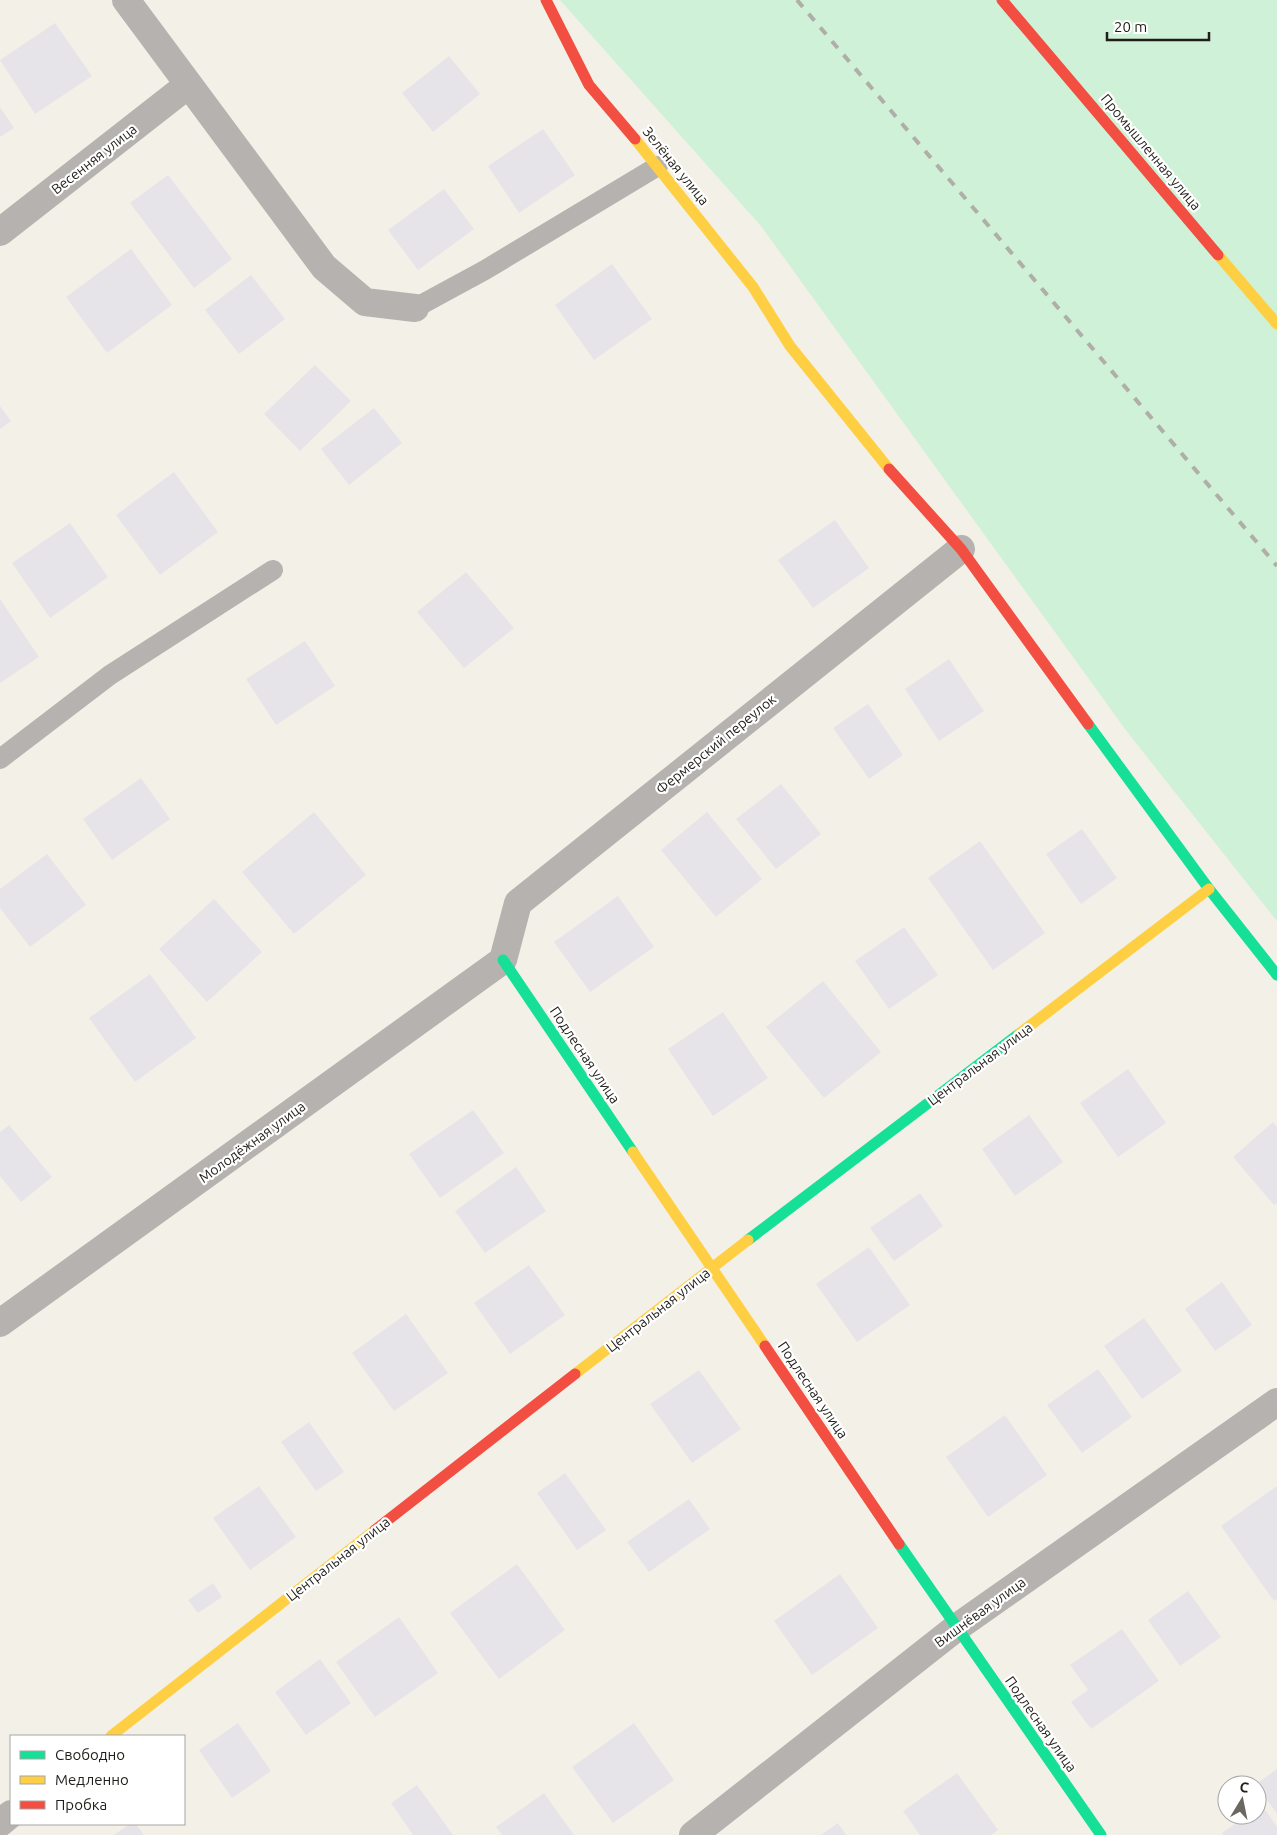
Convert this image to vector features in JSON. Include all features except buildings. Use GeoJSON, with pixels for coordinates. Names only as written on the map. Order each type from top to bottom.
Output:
{"type":"FeatureCollection","features":[{"type":"Feature","properties":{"kind":"street"},"geometry":{"type":"LineString","coordinates":[[126,0],[324,267],[365,302],[415,308]]}},
{"type":"Feature","properties":{"kind":"street","name":"Зелёная улица"},"geometry":{"type":"LineString","coordinates":[[546,0],[589,85],[658,166],[753,287],[790,346],[891,471],[962,549],[1209,889],[1277,974]]}},
{"type":"Feature","properties":{"kind":"street","name":"Промышленная улица"},"geometry":{"type":"LineString","coordinates":[[1002,0],[1277,324]]}},
{"type":"Feature","properties":{"kind":"street","name":"Весенняя улица"},"geometry":{"type":"LineString","coordinates":[[0,232],[188,85]]}},
{"type":"Feature","properties":{"kind":"street","name":"Фермерский переулок"},"geometry":{"type":"LineString","coordinates":[[503,960],[518,902],[962,549]]}},
{"type":"Feature","properties":{"kind":"street","name":"Центральная улица"},"geometry":{"type":"LineString","coordinates":[[112,1735],[711,1268],[1209,889]]}},
{"type":"Feature","properties":{"kind":"street","name":"Подлесная улица"},"geometry":{"type":"LineString","coordinates":[[503,960],[956,1628],[1101,1835]]}},
{"type":"Feature","properties":{"kind":"street","name":"Молодёжная улица"},"geometry":{"type":"LineString","coordinates":[[0,1323],[503,960]]}},
{"type":"Feature","properties":{"kind":"street","name":"Вишнёвая улица"},"geometry":{"type":"LineString","coordinates":[[693,1835],[956,1628],[1277,1402]]}},
{"type":"Feature","properties":{"kind":"street"},"geometry":{"type":"LineString","coordinates":[[0,1823],[10,1815]]}},
{"type":"Feature","properties":{"kind":"lane"},"geometry":{"type":"LineString","coordinates":[[415,308],[485,270],[658,166]]}},
{"type":"Feature","properties":{"kind":"lane"},"geometry":{"type":"LineString","coordinates":[[0,759],[110,675],[273,570]]}},
{"type":"Feature","properties":{"kind":"green space"},"geometry":{"type":"Polygon","coordinates":[[[560,0],[1277,0],[1277,921],[1128,733],[761,226],[560,0]]]}},
{"type":"Feature","properties":{"kind":"railway"},"geometry":{"type":"LineString","coordinates":[[797,0],[1277,566]]}},
{"type":"Feature","properties":{"kind":"traffic: fast"},"geometry":{"type":"LineString","coordinates":[[1088,724],[1209,889],[1277,975]]}},
{"type":"Feature","properties":{"kind":"traffic: fast"},"geometry":{"type":"LineString","coordinates":[[503,960],[633,1152]]}},
{"type":"Feature","properties":{"kind":"traffic: fast"},"geometry":{"type":"LineString","coordinates":[[748,1240],[1019,1034]]}},
{"type":"Feature","properties":{"kind":"traffic: fast"},"geometry":{"type":"LineString","coordinates":[[899,1544],[1101,1835]]}},
{"type":"Feature","properties":{"kind":"traffic: slow"},"geometry":{"type":"LineString","coordinates":[[635,139],[753,287],[790,346],[889,469]]}},
{"type":"Feature","properties":{"kind":"traffic: slow"},"geometry":{"type":"LineString","coordinates":[[1218,255],[1277,324]]}},
{"type":"Feature","properties":{"kind":"traffic: slow"},"geometry":{"type":"LineString","coordinates":[[1019,1034],[1209,889]]}},
{"type":"Feature","properties":{"kind":"traffic: slow"},"geometry":{"type":"LineString","coordinates":[[633,1152],[765,1346]]}},
{"type":"Feature","properties":{"kind":"traffic: slow"},"geometry":{"type":"LineString","coordinates":[[575,1374],[748,1240]]}},
{"type":"Feature","properties":{"kind":"traffic: slow"},"geometry":{"type":"LineString","coordinates":[[112,1735],[375,1530]]}},
{"type":"Feature","properties":{"kind":"traffic: jam"},"geometry":{"type":"LineString","coordinates":[[546,0],[589,85],[635,139]]}},
{"type":"Feature","properties":{"kind":"traffic: jam"},"geometry":{"type":"LineString","coordinates":[[1002,0],[1218,255]]}},
{"type":"Feature","properties":{"kind":"traffic: jam"},"geometry":{"type":"LineString","coordinates":[[889,469],[961,549],[1088,724]]}},
{"type":"Feature","properties":{"kind":"traffic: jam"},"geometry":{"type":"LineString","coordinates":[[765,1346],[899,1544]]}},
{"type":"Feature","properties":{"kind":"traffic: jam"},"geometry":{"type":"LineString","coordinates":[[375,1530],[575,1374]]}}]}
